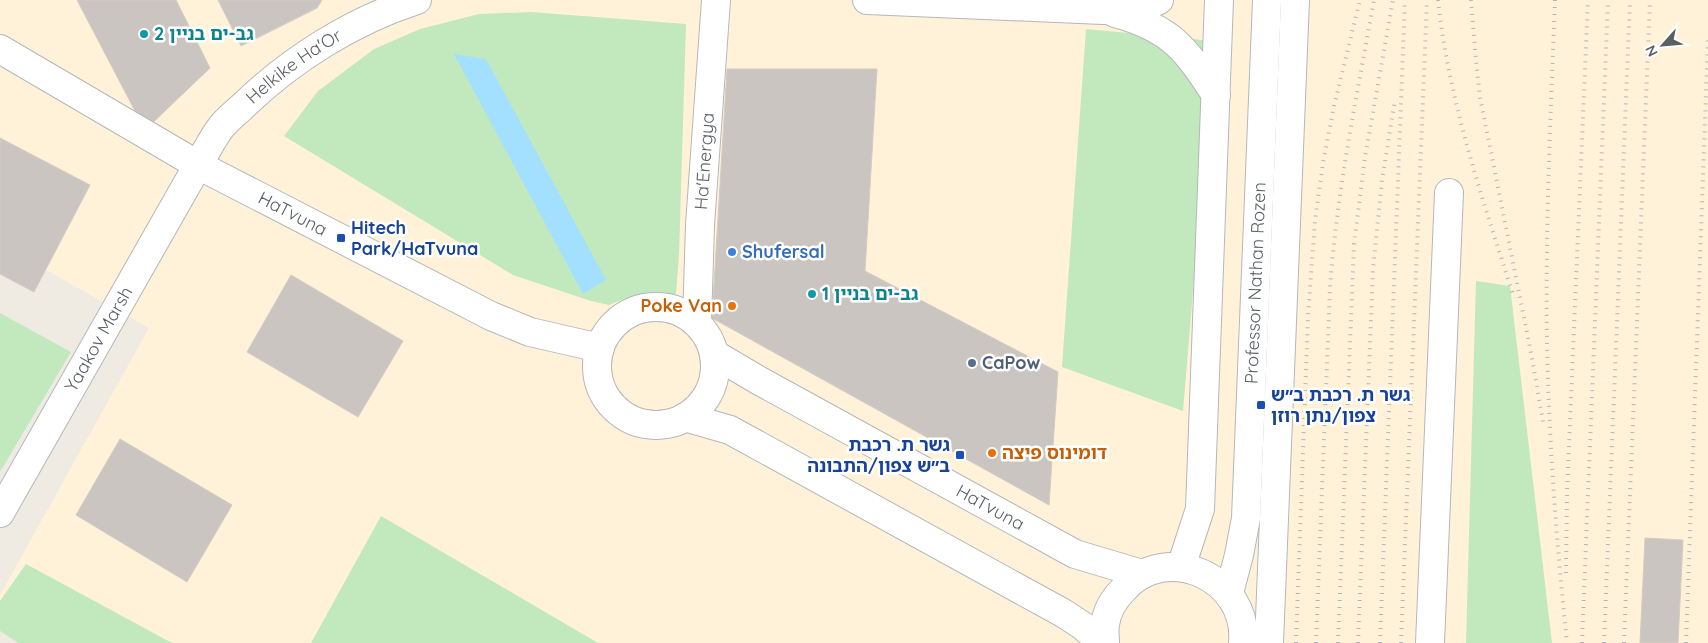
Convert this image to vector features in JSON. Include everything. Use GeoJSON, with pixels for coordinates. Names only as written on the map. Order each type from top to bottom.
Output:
{"type":"FeatureCollection","features":[{"type":"Feature","properties":{"kind":"street","name":"Helkike Ha'Or"},"geometry":{"type":"LineString","coordinates":[[198,165],[222,126],[252,96],[288,68],[339,35],[389,9],[417,0]]}},
{"type":"Feature","properties":{"kind":"street","name":"Ha'Energya"},"geometry":{"type":"LineString","coordinates":[[697,323],[700,224],[716,0]]}},
{"type":"Feature","properties":{"kind":"street"},"geometry":{"type":"LineString","coordinates":[[867,0],[1103,10],[1129,9],[1149,5],[1159,0]]}},
{"type":"Feature","properties":{"kind":"street"},"geometry":{"type":"LineString","coordinates":[[1181,567],[1200,509],[1219,0]]}},
{"type":"Feature","properties":{"kind":"street","name":"Professor Nathan Rozen"},"geometry":{"type":"LineString","coordinates":[[1229,593],[1246,518],[1267,0]]}},
{"type":"Feature","properties":{"kind":"street"},"geometry":{"type":"LineString","coordinates":[[1269,643],[1295,0]]}},
{"type":"Feature","properties":{"kind":"street"},"geometry":{"type":"LineString","coordinates":[[1103,10],[1155,27],[1175,42],[1193,60],[1216,95]]}},
{"type":"Feature","properties":{"kind":"street","name":"HaTvuna"},"geometry":{"type":"LineString","coordinates":[[0,49],[198,165],[491,316],[530,332],[600,348]]}},
{"type":"Feature","properties":{"kind":"street","name":"Yaakov Marsh"},"geometry":{"type":"LineString","coordinates":[[0,513],[198,165]]}},
{"type":"Feature","properties":{"kind":"street"},"geometry":{"type":"LineString","coordinates":[[1430,643],[1449,193]]}},
{"type":"Feature","properties":{"kind":"street"},"geometry":{"type":"LineString","coordinates":[[661,306],[680,312],[697,323],[708,337],[714,354],[715,372],[710,390],[700,406],[673,423],[659,425],[645,424],[626,417],[611,404],[600,387],[597,367],[600,348],[608,330],[623,316],[641,308],[661,306]]}},
{"type":"Feature","properties":{"kind":"street","name":"HaTvuna"},"geometry":{"type":"LineString","coordinates":[[714,354],[1075,554],[1142,574]]}},
{"type":"Feature","properties":{"kind":"street"},"geometry":{"type":"LineString","coordinates":[[685,417],[730,430],[1063,612],[1104,643]]}},
{"type":"Feature","properties":{"kind":"street"},"geometry":{"type":"LineString","coordinates":[[1104,643],[1105,624],[1109,611],[1117,596],[1128,583],[1142,574],[1161,568],[1181,567],[1199,572],[1215,580],[1229,593],[1239,612],[1244,633],[1243,643]]}},
{"type":"Feature","properties":{"kind":"shaded area"},"geometry":{"type":"Polygon","coordinates":[[[0,0],[1708,0],[1708,643],[18,643],[0,631],[0,595],[149,328],[0,244],[0,0]]]}},
{"type":"Feature","properties":{"kind":"green space"},"geometry":{"type":"Polygon","coordinates":[[[531,12],[686,24],[679,255],[676,294],[626,298],[609,305],[591,301],[513,275],[284,136],[318,91],[374,49],[420,29],[479,14],[531,12]]]}},
{"type":"Feature","properties":{"kind":"green space"},"geometry":{"type":"Polygon","coordinates":[[[1086,29],[1214,41],[1183,411],[1062,367],[1086,29]]]}},
{"type":"Feature","properties":{"kind":"green space"},"geometry":{"type":"Polygon","coordinates":[[[1476,281],[1510,286],[1552,643],[1466,643],[1476,281]]]}},
{"type":"Feature","properties":{"kind":"green space"},"geometry":{"type":"Polygon","coordinates":[[[0,313],[71,352],[0,472],[0,313]]]}},
{"type":"Feature","properties":{"kind":"green space"},"geometry":{"type":"Polygon","coordinates":[[[381,516],[598,643],[311,643],[381,516]]]}},
{"type":"Feature","properties":{"kind":"green space"},"geometry":{"type":"Polygon","coordinates":[[[26,564],[172,643],[18,643],[0,631],[0,601],[26,564]]]}},
{"type":"Feature","properties":{"kind":"water"},"geometry":{"type":"Polygon","coordinates":[[[454,54],[486,59],[606,280],[583,294],[454,54]]]}},
{"type":"Feature","properties":{"kind":"building","name":"גב-ים בניין 2"},"geometry":{"type":"Polygon","coordinates":[[[77,0],[176,0],[210,68],[145,130],[77,0]]]}},
{"type":"Feature","properties":{"kind":"building","name":"גב-ים בניין 2"},"geometry":{"type":"Polygon","coordinates":[[[218,0],[322,0],[317,8],[241,46],[218,0]]]}},
{"type":"Feature","properties":{"kind":"building","name":"גב-ים בניין 1"},"geometry":{"type":"Polygon","coordinates":[[[727,69],[877,69],[865,271],[1058,372],[1049,505],[712,318],[727,69]]]}},
{"type":"Feature","properties":{"kind":"building"},"geometry":{"type":"Polygon","coordinates":[[[0,138],[90,185],[34,292],[0,274],[0,138]]]}},
{"type":"Feature","properties":{"kind":"building"},"geometry":{"type":"Polygon","coordinates":[[[291,275],[403,341],[358,417],[247,352],[291,275]]]}},
{"type":"Feature","properties":{"kind":"building"},"geometry":{"type":"Polygon","coordinates":[[[120,439],[232,505],[187,582],[76,515],[120,439]]]}},
{"type":"Feature","properties":{"kind":"building"},"geometry":{"type":"Polygon","coordinates":[[[1645,538],[1683,540],[1678,643],[1640,643],[1645,538]]]}},
{"type":"Feature","properties":{"kind":"railway"},"geometry":{"type":"LineString","coordinates":[[1296,643],[1308,316],[1315,221],[1323,163],[1334,106],[1360,0]]}},
{"type":"Feature","properties":{"kind":"railway"},"geometry":{"type":"LineString","coordinates":[[1316,643],[1333,251],[1348,143],[1374,0]]}},
{"type":"Feature","properties":{"kind":"railway"},"geometry":{"type":"LineString","coordinates":[[1338,643],[1354,244],[1365,157],[1393,0]]}},
{"type":"Feature","properties":{"kind":"railway"},"geometry":{"type":"LineString","coordinates":[[1380,643],[1405,0]]}},
{"type":"Feature","properties":{"kind":"railway"},"geometry":{"type":"LineString","coordinates":[[1401,643],[1427,0]]}},
{"type":"Feature","properties":{"kind":"railway"},"geometry":{"type":"LineString","coordinates":[[1438,0],[1443,38],[1459,114],[1479,188],[1514,298]]}},
{"type":"Feature","properties":{"kind":"railway"},"geometry":{"type":"LineString","coordinates":[[1471,0],[1480,97],[1544,427]]}},
{"type":"Feature","properties":{"kind":"railway"},"geometry":{"type":"LineString","coordinates":[[1555,0],[1548,191],[1547,334],[1553,480],[1567,643]]}},
{"type":"Feature","properties":{"kind":"railway"},"geometry":{"type":"LineString","coordinates":[[1566,573],[1567,493],[1588,0]]}},
{"type":"Feature","properties":{"kind":"railway"},"geometry":{"type":"LineString","coordinates":[[1582,643],[1608,0]]}},
{"type":"Feature","properties":{"kind":"railway"},"geometry":{"type":"LineString","coordinates":[[1604,643],[1630,0]]}},
{"type":"Feature","properties":{"kind":"railway"},"geometry":{"type":"LineString","coordinates":[[1624,643],[1650,0]]}},
{"type":"Feature","properties":{"kind":"railway"},"geometry":{"type":"LineString","coordinates":[[1686,643],[1708,40]]}},
{"type":"Feature","properties":{"kind":"railway"},"geometry":{"type":"LineString","coordinates":[[1358,643],[1373,269],[1382,180],[1395,100]]}},
{"type":"Feature","properties":{"kind":"place","name":"גב-ים בניין 2"},"geometry":{"type":"Point","coordinates":[144,34]}},
{"type":"Feature","properties":{"kind":"place","name":"Hitech Park/HaTvuna"},"geometry":{"type":"Point","coordinates":[341,238]}},
{"type":"Feature","properties":{"kind":"place","name":"Shufersal"},"geometry":{"type":"Point","coordinates":[732,252]}},
{"type":"Feature","properties":{"kind":"place","name":"גב-ים בניין 1"},"geometry":{"type":"Point","coordinates":[812,294]}},
{"type":"Feature","properties":{"kind":"place","name":"Poke Van"},"geometry":{"type":"Point","coordinates":[732,306]}},
{"type":"Feature","properties":{"kind":"place","name":"CaPow"},"geometry":{"type":"Point","coordinates":[972,363]}},
{"type":"Feature","properties":{"kind":"place","name":"גשר ת. רכבת ב״ש צפון/נתן רוזן"},"geometry":{"type":"Point","coordinates":[1261,405]}},
{"type":"Feature","properties":{"kind":"place","name":"דומינוס פיצה"},"geometry":{"type":"Point","coordinates":[992,453]}},
{"type":"Feature","properties":{"kind":"place","name":"גשר ת. רכבת ב״ש צפון/התבונה"},"geometry":{"type":"Point","coordinates":[960,455]}}]}
